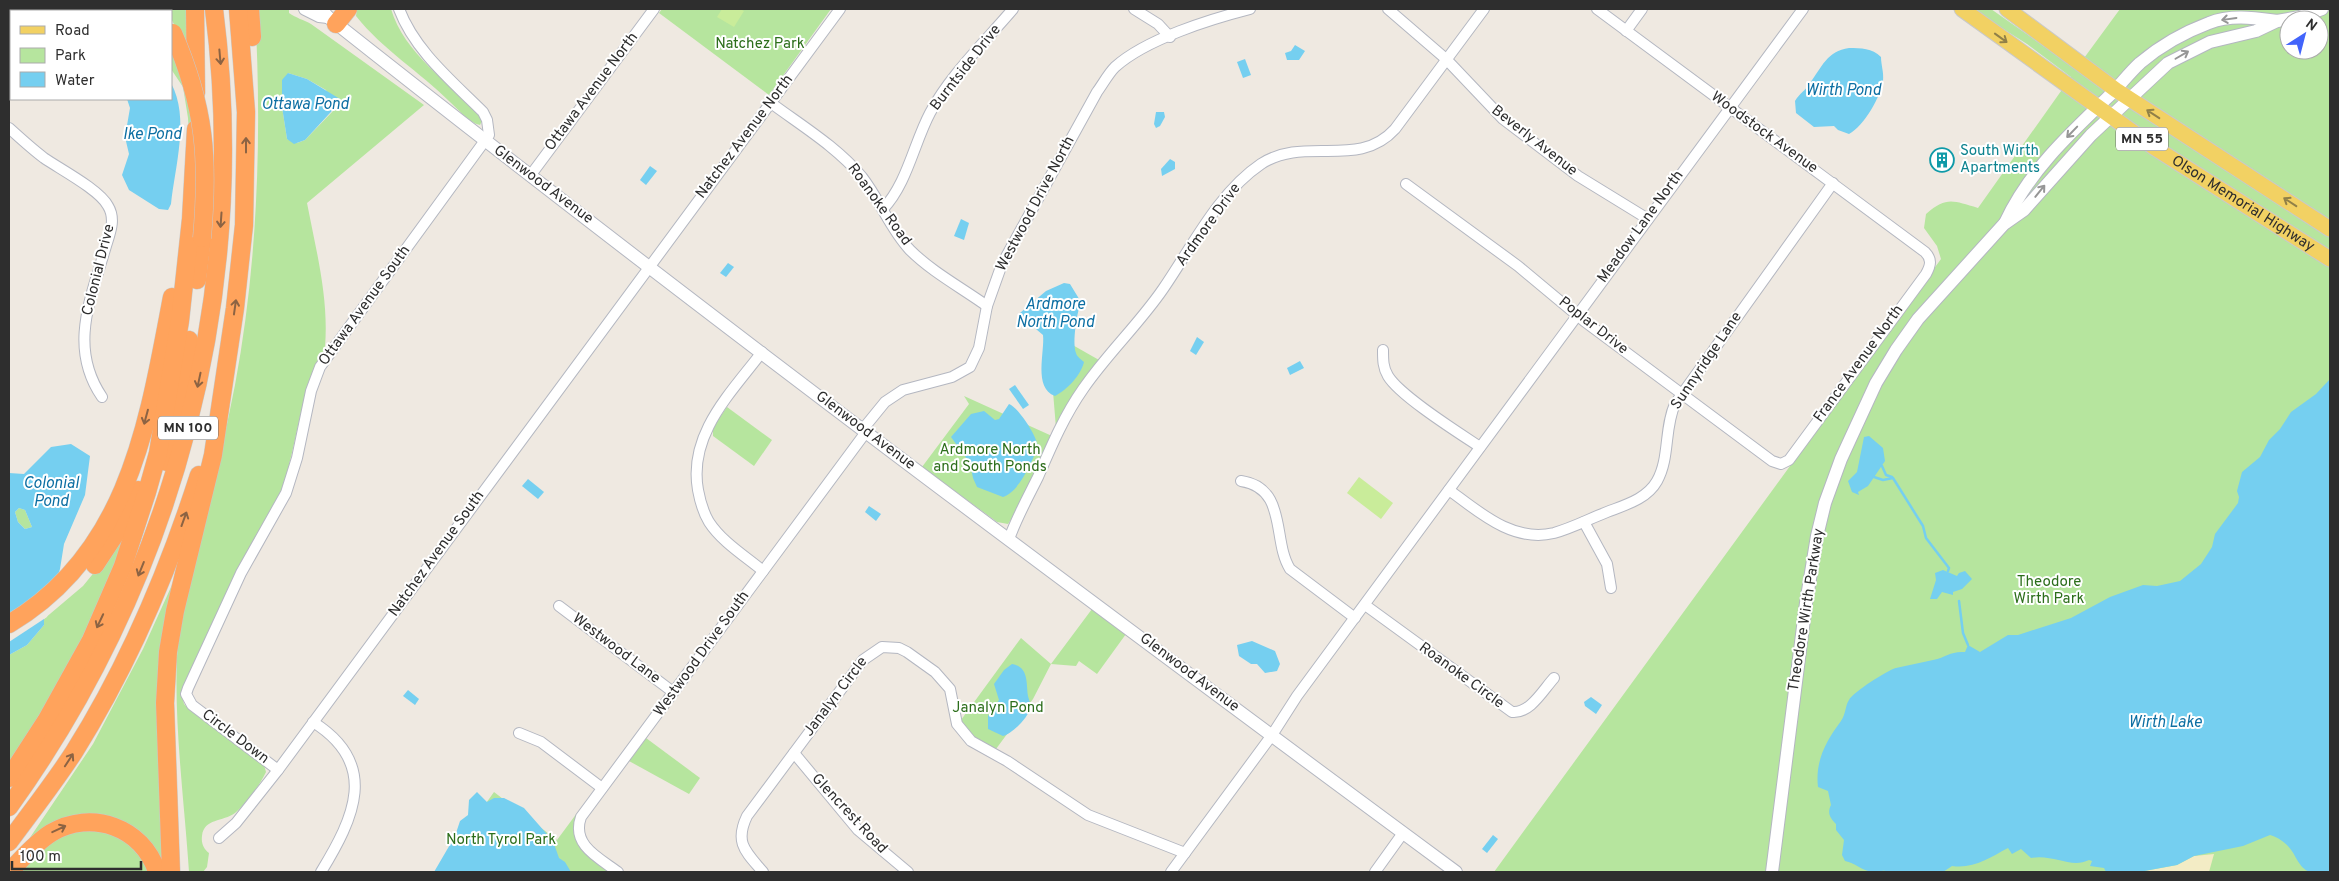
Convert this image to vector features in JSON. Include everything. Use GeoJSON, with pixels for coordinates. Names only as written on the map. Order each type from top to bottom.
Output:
{"type":"FeatureCollection","features":[{"type":"Feature","properties":{"kind":"highway"},"geometry":{"type":"LineString","coordinates":[[9,636],[35,620],[62,599],[90,561],[112,516],[136,451],[161,355],[192,181],[196,144],[195,9]]}},
{"type":"Feature","properties":{"kind":"highway","name":"MN 100"},"geometry":{"type":"LineString","coordinates":[[9,807],[60,730],[97,665],[134,588],[153,539],[188,429],[204,358],[215,286],[222,208],[224,132],[220,64],[214,9]]}},
{"type":"Feature","properties":{"kind":"highway","name":"MN 100"},"geometry":{"type":"LineString","coordinates":[[9,842],[62,771],[124,661],[153,600],[200,471],[227,356],[236,300],[244,224],[246,112],[238,9]]}},
{"type":"Feature","properties":{"kind":"highway"},"geometry":{"type":"LineString","coordinates":[[246,112],[253,59],[250,9]]}},
{"type":"Feature","properties":{"kind":"highway"},"geometry":{"type":"LineString","coordinates":[[330,15],[348,9]]}},
{"type":"Feature","properties":{"kind":"highway"},"geometry":{"type":"LineString","coordinates":[[153,539],[159,491],[179,404],[202,238],[206,162],[203,128],[194,85],[172,31]]}},
{"type":"Feature","properties":{"kind":"highway"},"geometry":{"type":"LineString","coordinates":[[9,778],[63,692],[108,604],[123,566],[147,492],[158,453],[180,321],[191,219],[192,181]]}},
{"type":"Feature","properties":{"kind":"highway"},"geometry":{"type":"LineString","coordinates":[[171,872],[165,703],[168,652],[174,611],[214,455],[227,356]]}},
{"type":"Feature","properties":{"kind":"highway"},"geometry":{"type":"LineString","coordinates":[[9,624],[61,586],[114,538],[132,505],[162,425]]}},
{"type":"Feature","properties":{"kind":"highway"},"geometry":{"type":"LineString","coordinates":[[168,652],[182,872]]}},
{"type":"Feature","properties":{"kind":"highway"},"geometry":{"type":"LineString","coordinates":[[9,872],[51,833],[71,824],[88,822],[112,825],[133,836],[147,851],[157,872]]}},
{"type":"Feature","properties":{"kind":"main road","name":"Olson Memorial Highway"},"geometry":{"type":"LineString","coordinates":[[1962,9],[2103,112],[2203,181],[2330,259]]}},
{"type":"Feature","properties":{"kind":"main road","name":"Olson Memorial Highway"},"geometry":{"type":"LineString","coordinates":[[2007,9],[2122,94],[2330,229]]}},
{"type":"Feature","properties":{"kind":"street","name":"Glenwood Avenue"},"geometry":{"type":"LineString","coordinates":[[305,9],[319,16],[330,15],[485,141],[864,431],[1456,872]]}},
{"type":"Feature","properties":{"kind":"street"},"geometry":{"type":"LineString","coordinates":[[399,9],[405,25],[424,51],[483,112],[489,129],[485,141]]}},
{"type":"Feature","properties":{"kind":"street","name":"Ottawa Avenue North"},"geometry":{"type":"LineString","coordinates":[[530,176],[654,9]]}},
{"type":"Feature","properties":{"kind":"street","name":"Natchez Avenue North"},"geometry":{"type":"LineString","coordinates":[[650,266],[840,9]]}},
{"type":"Feature","properties":{"kind":"street","name":"Burntside Drive"},"geometry":{"type":"LineString","coordinates":[[883,209],[896,190],[923,128],[938,100],[1013,9]]}},
{"type":"Feature","properties":{"kind":"street"},"geometry":{"type":"LineString","coordinates":[[1134,9],[1158,24],[1170,37]]}},
{"type":"Feature","properties":{"kind":"street","name":"Westwood Drive North"},"geometry":{"type":"LineString","coordinates":[[864,431],[885,402],[903,390],[952,377],[970,366],[980,348],[987,306],[1002,264],[1106,78],[1122,61],[1170,37],[1198,25],[1250,9]]}},
{"type":"Feature","properties":{"kind":"street","name":"Beverly Avenue"},"geometry":{"type":"LineString","coordinates":[[1388,9],[1446,59],[1503,119],[1578,176],[1648,218]]}},
{"type":"Feature","properties":{"kind":"street","name":"Ardmore Drive"},"geometry":{"type":"LineString","coordinates":[[1009,539],[1075,401],[1162,290],[1234,188],[1261,164],[1284,153],[1304,150],[1360,150],[1369,148],[1384,140],[1396,129],[1484,9]]}},
{"type":"Feature","properties":{"kind":"street","name":"Woodstock Avenue"},"geometry":{"type":"LineString","coordinates":[[1596,9],[1925,252],[1930,259]]}},
{"type":"Feature","properties":{"kind":"street"},"geometry":{"type":"LineString","coordinates":[[1626,31],[1642,9]]}},
{"type":"Feature","properties":{"kind":"street","name":"Meadow Lane North"},"geometry":{"type":"LineString","coordinates":[[1355,618],[1729,107],[1803,9]]}},
{"type":"Feature","properties":{"kind":"street","name":"Theodore Wirth Parkway"},"geometry":{"type":"LineString","coordinates":[[1772,872],[1811,569],[1825,503],[1859,417],[1896,350],[1918,319],[2004,224],[2014,202],[2052,152],[2103,112],[2122,94],[2191,50],[2232,36],[2256,31],[2277,22],[2300,18],[2322,9]]}},
{"type":"Feature","properties":{"kind":"street","name":"Theodore Wirth Parkway"},"geometry":{"type":"LineString","coordinates":[[2122,94],[2142,62],[2164,45],[2211,22],[2233,18],[2255,18],[2277,22]]}},
{"type":"Feature","properties":{"kind":"street","name":"Roanoke Road"},"geometry":{"type":"LineString","coordinates":[[771,103],[845,159],[863,179],[911,250],[987,306]]}},
{"type":"Feature","properties":{"kind":"street","name":"Colonial Drive"},"geometry":{"type":"LineString","coordinates":[[9,128],[44,157],[97,194],[108,204],[110,209],[112,227],[89,299],[84,336],[88,372],[102,397]]}},
{"type":"Feature","properties":{"kind":"street","name":"Ottawa Avenue South"},"geometry":{"type":"LineString","coordinates":[[192,705],[186,694],[190,682],[241,573],[290,481],[311,391],[320,367],[485,141]]}},
{"type":"Feature","properties":{"kind":"street","name":"Poplar Drive"},"geometry":{"type":"LineString","coordinates":[[1406,184],[1518,266],[1577,315],[1682,394],[1772,461],[1781,464]]}},
{"type":"Feature","properties":{"kind":"street","name":"Sunnyridge Lane"},"geometry":{"type":"LineString","coordinates":[[1449,490],[1498,525],[1523,534],[1533,535],[1553,533],[1584,522],[1636,500],[1654,486],[1663,462],[1672,410],[1833,184]]}},
{"type":"Feature","properties":{"kind":"street","name":"France Avenue North"},"geometry":{"type":"LineString","coordinates":[[1781,464],[1792,456],[1926,274],[1930,267],[1930,259]]}},
{"type":"Feature","properties":{"kind":"street","name":"Natchez Avenue South"},"geometry":{"type":"LineString","coordinates":[[219,838],[236,823],[278,770],[650,266]]}},
{"type":"Feature","properties":{"kind":"street"},"geometry":{"type":"LineString","coordinates":[[1384,350],[1384,367],[1390,379],[1428,410],[1480,447]]}},
{"type":"Feature","properties":{"kind":"street"},"geometry":{"type":"LineString","coordinates":[[762,352],[708,426],[699,449],[696,469],[701,504],[709,522],[726,540],[763,571]]}},
{"type":"Feature","properties":{"kind":"street","name":"Westwood Drive South"},"geometry":{"type":"LineString","coordinates":[[618,872],[590,851],[579,834],[581,817],[864,431]]}},
{"type":"Feature","properties":{"kind":"street"},"geometry":{"type":"LineString","coordinates":[[1171,872],[1355,618],[1290,569],[1286,563],[1280,527],[1272,504],[1254,485],[1241,481]]}},
{"type":"Feature","properties":{"kind":"street"},"geometry":{"type":"LineString","coordinates":[[1584,522],[1607,564],[1611,588]]}},
{"type":"Feature","properties":{"kind":"street","name":"Roanoke Circle"},"geometry":{"type":"LineString","coordinates":[[1364,605],[1512,712],[1518,713],[1527,708],[1554,678]]}},
{"type":"Feature","properties":{"kind":"street","name":"Westwood Lane"},"geometry":{"type":"LineString","coordinates":[[559,606],[673,692]]}},
{"type":"Feature","properties":{"kind":"street","name":"Janalyn Circle"},"geometry":{"type":"LineString","coordinates":[[763,872],[743,846],[742,830],[747,816],[863,660],[882,648],[899,648],[928,667],[946,684],[951,694],[957,724],[971,741],[1007,761],[1088,815],[1185,853]]}},
{"type":"Feature","properties":{"kind":"street","name":"Circle Down"},"geometry":{"type":"LineString","coordinates":[[192,705],[278,770]]}},
{"type":"Feature","properties":{"kind":"street"},"geometry":{"type":"LineString","coordinates":[[314,722],[333,736],[343,747],[350,760],[356,784],[352,808],[345,828],[321,872]]}},
{"type":"Feature","properties":{"kind":"street"},"geometry":{"type":"LineString","coordinates":[[519,733],[541,742],[602,788]]}},
{"type":"Feature","properties":{"kind":"street","name":"Glencrest Road"},"geometry":{"type":"LineString","coordinates":[[794,753],[858,830],[908,872]]}},
{"type":"Feature","properties":{"kind":"street"},"geometry":{"type":"LineString","coordinates":[[1376,872],[1403,833]]}},
{"type":"Feature","properties":{"kind":"green space"},"geometry":{"type":"Polygon","coordinates":[[[166,9],[191,9],[193,66],[172,20],[172,10],[166,9]]]}},
{"type":"Feature","properties":{"kind":"green space"},"geometry":{"type":"Polygon","coordinates":[[[255,9],[289,9],[289,13],[311,24],[424,105],[307,203],[323,292],[326,329],[325,347],[308,384],[281,492],[182,694],[184,704],[190,710],[264,765],[266,772],[252,794],[235,813],[206,826],[203,830],[202,839],[203,846],[209,853],[207,867],[203,872],[189,872],[177,719],[176,688],[179,629],[222,446],[243,339],[249,292],[256,198],[258,150],[255,9]],[[288,73],[282,107],[287,139],[297,143],[305,140],[333,111],[326,90],[307,79],[288,73]]]}},
{"type":"Feature","properties":{"kind":"green space"},"geometry":{"type":"Polygon","coordinates":[[[357,9],[391,9],[397,25],[416,53],[479,113],[482,121],[480,125],[468,119],[377,39],[356,16],[357,9]]]}},
{"type":"Feature","properties":{"kind":"green space","name":"Natchez Park"},"geometry":{"type":"Polygon","coordinates":[[[662,9],[831,9],[769,95],[659,13],[662,9]]]}},
{"type":"Feature","properties":{"kind":"green space"},"geometry":{"type":"Polygon","coordinates":[[[722,9],[740,9],[744,11],[734,27],[717,17],[722,9]]]}},
{"type":"Feature","properties":{"kind":"green space","name":"Theodore Wirth Park"},"geometry":{"type":"Polygon","coordinates":[[[1972,9],[1991,9],[2076,69],[2120,9],[2330,9],[2330,872],[1494,872],[1941,259],[1937,246],[1924,228],[1926,214],[1939,204],[1945,202],[1962,203],[1978,208],[2071,77],[2027,44],[1972,9]]]}},
{"type":"Feature","properties":{"kind":"green space"},"geometry":{"type":"Polygon","coordinates":[[[172,46],[194,105],[189,168],[185,168],[189,134],[183,87],[172,70],[172,46]]]}},
{"type":"Feature","properties":{"kind":"green space","name":"Ardmore North and South Ponds"},"geometry":{"type":"Polygon","coordinates":[[[1048,331],[1099,360],[1056,428],[1048,331]]]}},
{"type":"Feature","properties":{"kind":"green space","name":"Ardmore North and South Ponds"},"geometry":{"type":"Polygon","coordinates":[[[964,396],[1052,436],[1016,512],[1008,524],[997,522],[922,467],[969,404],[964,396]]]}},
{"type":"Feature","properties":{"kind":"green space"},"geometry":{"type":"Polygon","coordinates":[[[727,407],[772,440],[754,466],[713,436],[713,427],[727,407]]]}},
{"type":"Feature","properties":{"kind":"green space"},"geometry":{"type":"Polygon","coordinates":[[[1359,477],[1393,503],[1381,519],[1347,493],[1359,477]]]}},
{"type":"Feature","properties":{"kind":"green space"},"geometry":{"type":"Polygon","coordinates":[[[19,508],[25,510],[32,527],[25,529],[18,522],[15,512],[19,508]]]}},
{"type":"Feature","properties":{"kind":"green space"},"geometry":{"type":"Polygon","coordinates":[[[127,532],[111,576],[68,668],[9,766],[9,655],[27,645],[44,625],[44,619],[83,586],[127,532]]]}},
{"type":"Feature","properties":{"kind":"green space"},"geometry":{"type":"Polygon","coordinates":[[[176,576],[166,872],[110,820],[25,845],[93,744],[143,649],[176,576]]]}},
{"type":"Feature","properties":{"kind":"green space"},"geometry":{"type":"Polygon","coordinates":[[[1092,609],[1126,634],[1097,674],[1079,661],[1076,666],[1051,664],[1092,609]]]}},
{"type":"Feature","properties":{"kind":"green space","name":"Janalyn Pond"},"geometry":{"type":"Polygon","coordinates":[[[1021,638],[1051,664],[1033,699],[996,749],[971,735],[961,720],[1021,638]]]}},
{"type":"Feature","properties":{"kind":"green space"},"geometry":{"type":"Polygon","coordinates":[[[646,738],[700,778],[689,794],[629,761],[646,738]]]}},
{"type":"Feature","properties":{"kind":"green space","name":"North Tyrol Park"},"geometry":{"type":"Polygon","coordinates":[[[494,792],[557,840],[577,813],[574,823],[576,841],[587,854],[610,872],[437,872],[494,792]]]}},
{"type":"Feature","properties":{"kind":"green space"},"geometry":{"type":"Polygon","coordinates":[[[77,827],[124,836],[152,872],[17,872],[34,853],[77,827]]]}},
{"type":"Feature","properties":{"kind":"sand"},"geometry":{"type":"Polygon","coordinates":[[[2214,854],[2209,872],[2139,872],[2177,865],[2194,856],[2214,854]]]}},
{"type":"Feature","properties":{"kind":"water"},"geometry":{"type":"Polygon","coordinates":[[[1295,45],[1305,51],[1299,60],[1287,60],[1285,53],[1291,51],[1295,45]]]}},
{"type":"Feature","properties":{"kind":"water","name":"Wirth Pond"},"geometry":{"type":"Polygon","coordinates":[[[1849,48],[1870,50],[1881,57],[1883,78],[1879,94],[1866,118],[1849,134],[1838,130],[1834,126],[1814,127],[1796,113],[1795,101],[1830,56],[1835,52],[1849,48]]]}},
{"type":"Feature","properties":{"kind":"water"},"geometry":{"type":"Polygon","coordinates":[[[1245,59],[1251,75],[1243,78],[1237,62],[1245,59]]]}},
{"type":"Feature","properties":{"kind":"water","name":"Ottawa Pond"},"geometry":{"type":"Polygon","coordinates":[[[288,73],[307,79],[341,101],[305,140],[294,144],[287,139],[282,107],[282,80],[288,73]]]}},
{"type":"Feature","properties":{"kind":"water","name":"Ike Pond"},"geometry":{"type":"Polygon","coordinates":[[[172,85],[177,97],[180,111],[180,142],[171,204],[168,210],[159,209],[129,190],[122,175],[129,154],[125,137],[130,108],[127,100],[172,100],[172,85]]]}},
{"type":"Feature","properties":{"kind":"water"},"geometry":{"type":"Polygon","coordinates":[[[1156,112],[1164,112],[1165,117],[1160,126],[1156,128],[1154,124],[1156,112]]]}},
{"type":"Feature","properties":{"kind":"water"},"geometry":{"type":"Polygon","coordinates":[[[1170,159],[1175,162],[1175,169],[1162,176],[1161,169],[1170,159]]]}},
{"type":"Feature","properties":{"kind":"water"},"geometry":{"type":"Polygon","coordinates":[[[650,166],[657,171],[646,185],[640,180],[650,166]]]}},
{"type":"Feature","properties":{"kind":"water"},"geometry":{"type":"Polygon","coordinates":[[[961,219],[969,223],[964,240],[954,236],[961,219]]]}},
{"type":"Feature","properties":{"kind":"water"},"geometry":{"type":"Polygon","coordinates":[[[728,263],[734,267],[726,277],[720,273],[728,263]]]}},
{"type":"Feature","properties":{"kind":"water","name":"Ardmore North Pond"},"geometry":{"type":"Polygon","coordinates":[[[1064,283],[1070,284],[1081,302],[1075,335],[1075,348],[1078,357],[1084,362],[1073,382],[1055,396],[1048,392],[1042,378],[1043,335],[1023,318],[1020,313],[1046,291],[1064,283]]]}},
{"type":"Feature","properties":{"kind":"water"},"geometry":{"type":"Polygon","coordinates":[[[1197,337],[1204,342],[1196,355],[1190,351],[1197,337]]]}},
{"type":"Feature","properties":{"kind":"water"},"geometry":{"type":"Polygon","coordinates":[[[1300,361],[1304,368],[1290,375],[1287,368],[1300,361]]]}},
{"type":"Feature","properties":{"kind":"water","name":"Wirth Lake"},"geometry":{"type":"Polygon","coordinates":[[[2330,379],[2330,872],[2312,873],[2305,869],[2286,844],[2270,835],[2243,846],[2194,856],[2177,865],[2139,872],[2106,872],[2104,868],[2090,866],[2092,861],[2089,860],[2076,863],[2039,857],[2031,858],[2021,849],[2012,854],[2008,848],[1981,862],[1967,866],[1952,866],[1943,872],[1872,872],[1845,861],[1842,855],[1844,840],[1836,830],[1836,824],[1830,815],[1831,805],[1828,791],[1818,787],[1818,769],[1823,752],[1843,718],[1852,696],[1871,682],[1896,668],[1938,659],[1956,652],[1965,652],[1968,645],[1980,652],[2008,635],[2018,635],[2071,618],[2110,597],[2143,585],[2157,586],[2180,581],[2201,564],[2212,547],[2215,534],[2238,503],[2237,491],[2242,472],[2260,457],[2269,440],[2280,429],[2291,412],[2316,394],[2330,379]]]}},
{"type":"Feature","properties":{"kind":"water"},"geometry":{"type":"Polygon","coordinates":[[[1015,385],[1029,405],[1023,409],[1009,389],[1015,385]]]}},
{"type":"Feature","properties":{"kind":"water"},"geometry":{"type":"Polygon","coordinates":[[[1009,404],[1026,422],[1038,446],[1029,468],[1020,483],[1003,497],[977,487],[970,463],[951,437],[971,414],[984,411],[995,420],[999,419],[1009,404]]]}},
{"type":"Feature","properties":{"kind":"water"},"geometry":{"type":"Polygon","coordinates":[[[1869,436],[1883,448],[1885,461],[1868,486],[1858,492],[1859,495],[1852,492],[1848,481],[1857,472],[1864,437],[1869,436]]]}},
{"type":"Feature","properties":{"kind":"water","name":"Colonial Pond"},"geometry":{"type":"Polygon","coordinates":[[[71,444],[90,456],[85,495],[64,544],[60,569],[44,619],[44,625],[27,645],[9,655],[9,473],[24,474],[51,447],[71,444]],[[19,508],[15,512],[18,522],[25,529],[32,527],[25,510],[19,508]]]}},
{"type":"Feature","properties":{"kind":"water"},"geometry":{"type":"Polygon","coordinates":[[[528,479],[544,492],[538,499],[522,486],[528,479]]]}},
{"type":"Feature","properties":{"kind":"water"},"geometry":{"type":"Polygon","coordinates":[[[869,506],[881,514],[876,521],[865,512],[869,506]]]}},
{"type":"Feature","properties":{"kind":"water"},"geometry":{"type":"Polygon","coordinates":[[[1943,570],[1957,576],[1965,571],[1972,579],[1962,589],[1953,592],[1953,595],[1942,592],[1937,599],[1930,599],[1936,580],[1935,573],[1943,570]]]}},
{"type":"Feature","properties":{"kind":"water"},"geometry":{"type":"Polygon","coordinates":[[[1252,641],[1275,651],[1280,664],[1277,671],[1265,673],[1257,664],[1251,664],[1239,656],[1237,645],[1252,641]]]}},
{"type":"Feature","properties":{"kind":"water","name":"Janalyn Pond"},"geometry":{"type":"Polygon","coordinates":[[[1012,664],[1021,668],[1026,676],[1030,706],[1027,716],[1020,725],[1003,736],[988,729],[988,716],[999,700],[994,684],[1004,670],[1012,664]]]}},
{"type":"Feature","properties":{"kind":"water"},"geometry":{"type":"Polygon","coordinates":[[[408,690],[419,699],[415,705],[403,696],[408,690]]]}},
{"type":"Feature","properties":{"kind":"water"},"geometry":{"type":"Polygon","coordinates":[[[1591,697],[1602,705],[1596,714],[1585,706],[1584,702],[1591,697]]]}},
{"type":"Feature","properties":{"kind":"water","name":"North Tyrol Park"},"geometry":{"type":"Polygon","coordinates":[[[477,792],[487,802],[494,798],[504,798],[524,808],[553,841],[559,858],[565,862],[571,872],[434,872],[455,836],[460,821],[468,815],[469,800],[477,792]]]}},
{"type":"Feature","properties":{"kind":"water"},"geometry":{"type":"Polygon","coordinates":[[[1493,835],[1498,839],[1487,853],[1482,849],[1493,835]]]}},
{"type":"Feature","properties":{"kind":"pier"},"geometry":{"type":"Polygon","coordinates":[[[58,580],[47,617],[9,642],[9,618],[58,580]]]}},
{"type":"Feature","properties":{"kind":"waterway"},"geometry":{"type":"LineString","coordinates":[[1882,466],[1886,475],[1892,477]]}},
{"type":"Feature","properties":{"kind":"waterway"},"geometry":{"type":"LineString","coordinates":[[1874,477],[1883,480],[1893,478],[1923,526],[1926,538],[1949,568],[1948,571]]}},
{"type":"Feature","properties":{"kind":"waterway"},"geometry":{"type":"LineString","coordinates":[[1959,601],[1963,633],[1968,645]]}},
{"type":"Feature","properties":{"kind":"place","name":"South Wirth Apartments"},"geometry":{"type":"Point","coordinates":[1942,160]}}]}
